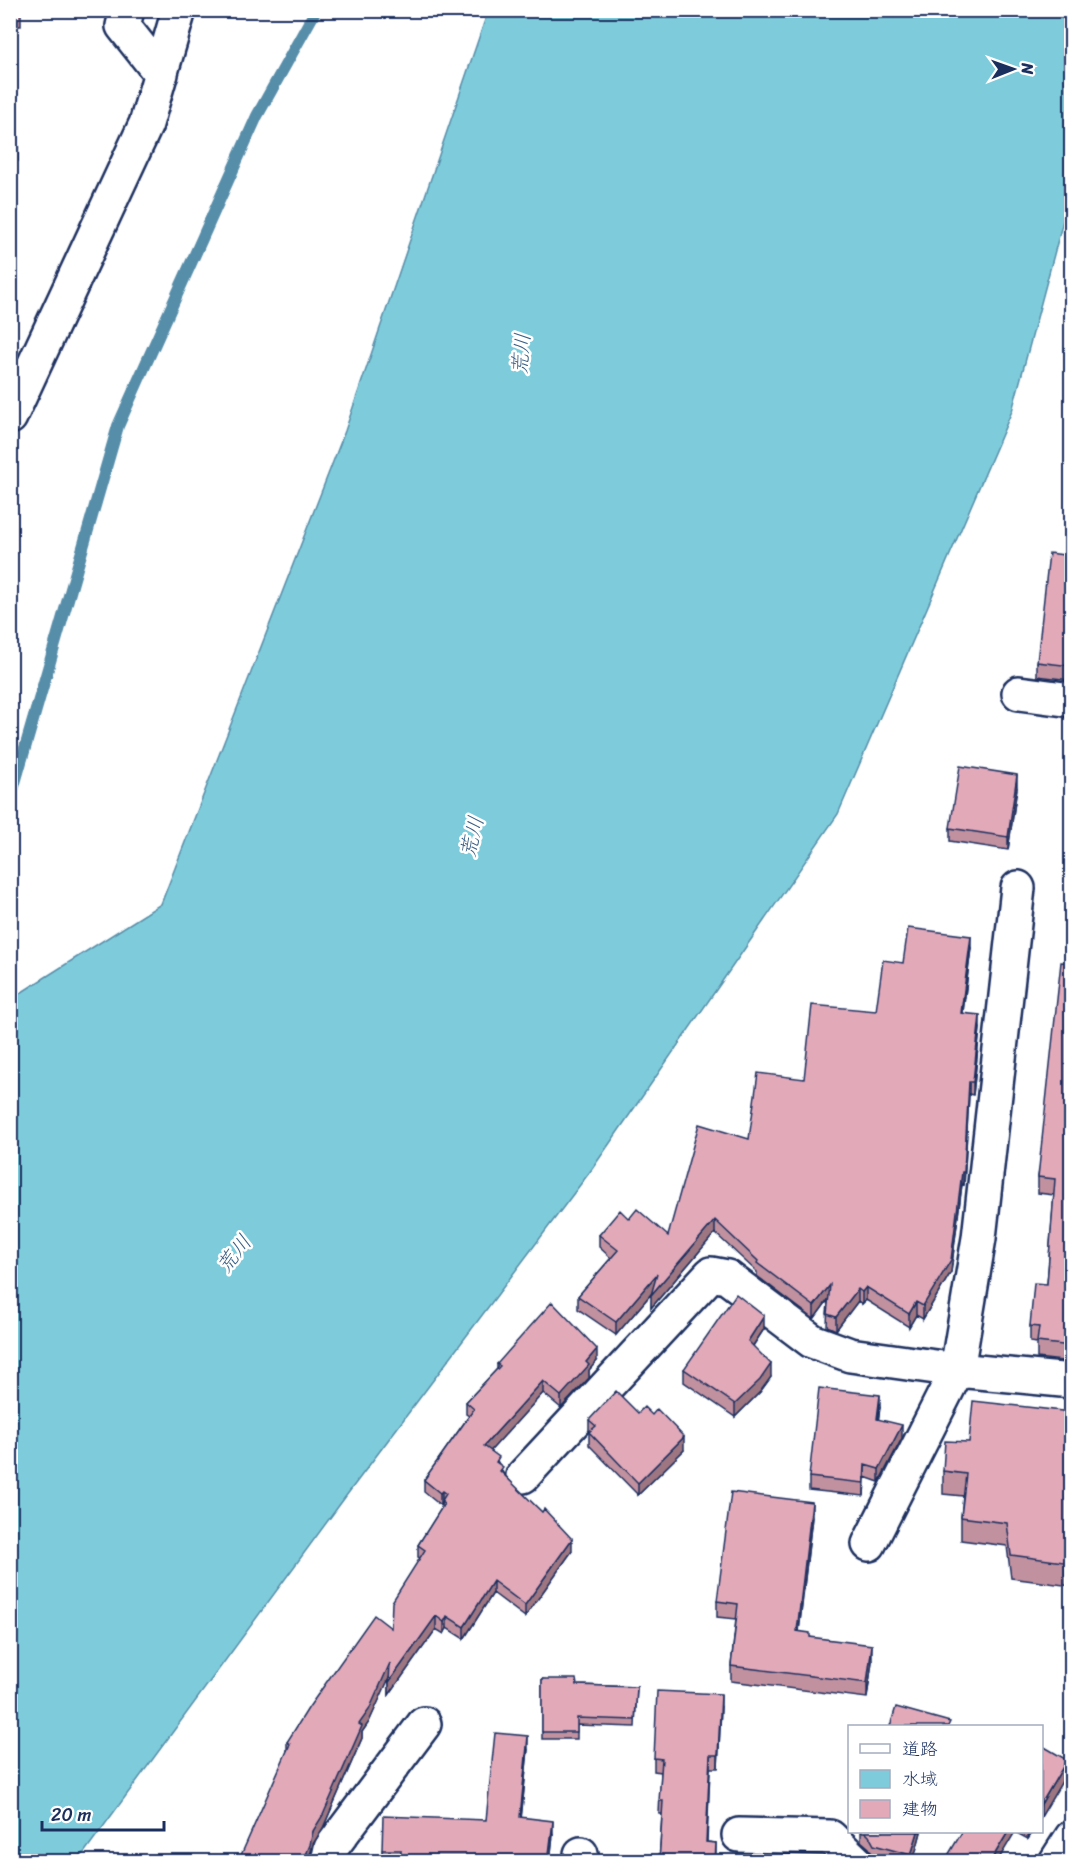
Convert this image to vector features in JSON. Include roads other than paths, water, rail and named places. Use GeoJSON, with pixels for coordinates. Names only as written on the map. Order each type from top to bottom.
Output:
{"type":"FeatureCollection","features":[{"type":"Feature","properties":{"kind":"street"},"geometry":{"type":"LineString","coordinates":[[127,10],[123,26],[161,74]]}},
{"type":"Feature","properties":{"kind":"street"},"geometry":{"type":"LineString","coordinates":[[10,417],[146,124],[179,10]]}},
{"type":"Feature","properties":{"kind":"street"},"geometry":{"type":"LineString","coordinates":[[1019,693],[1071,700]]}},
{"type":"Feature","properties":{"kind":"street"},"geometry":{"type":"LineString","coordinates":[[869,1544],[957,1370],[979,1238],[1018,888]]}},
{"type":"Feature","properties":{"kind":"street"},"geometry":{"type":"LineString","coordinates":[[523,1476],[711,1274],[727,1277],[812,1341],[850,1355],[957,1370],[1071,1381]]}},
{"type":"Feature","properties":{"kind":"street"},"geometry":{"type":"LineString","coordinates":[[328,1862],[332,1848],[424,1724]]}},
{"type":"Feature","properties":{"kind":"street"},"geometry":{"type":"LineString","coordinates":[[739,1835],[830,1837],[856,1862]]}},
{"type":"Feature","properties":{"kind":"street"},"geometry":{"type":"LineString","coordinates":[[1056,1862],[1071,1837]]}},
{"type":"Feature","properties":{"kind":"water","name":"荒川"},"geometry":{"type":"Polygon","coordinates":[[[488,11],[1071,11],[1071,191],[1012,411],[838,814],[592,1169],[346,1496],[78,1861],[11,1861],[11,999],[161,904],[345,431],[488,11]]]}},
{"type":"Feature","properties":{"kind":"waterway"},"geometry":{"type":"LineString","coordinates":[[10,800],[118,426],[257,116],[316,10]]}}]}
